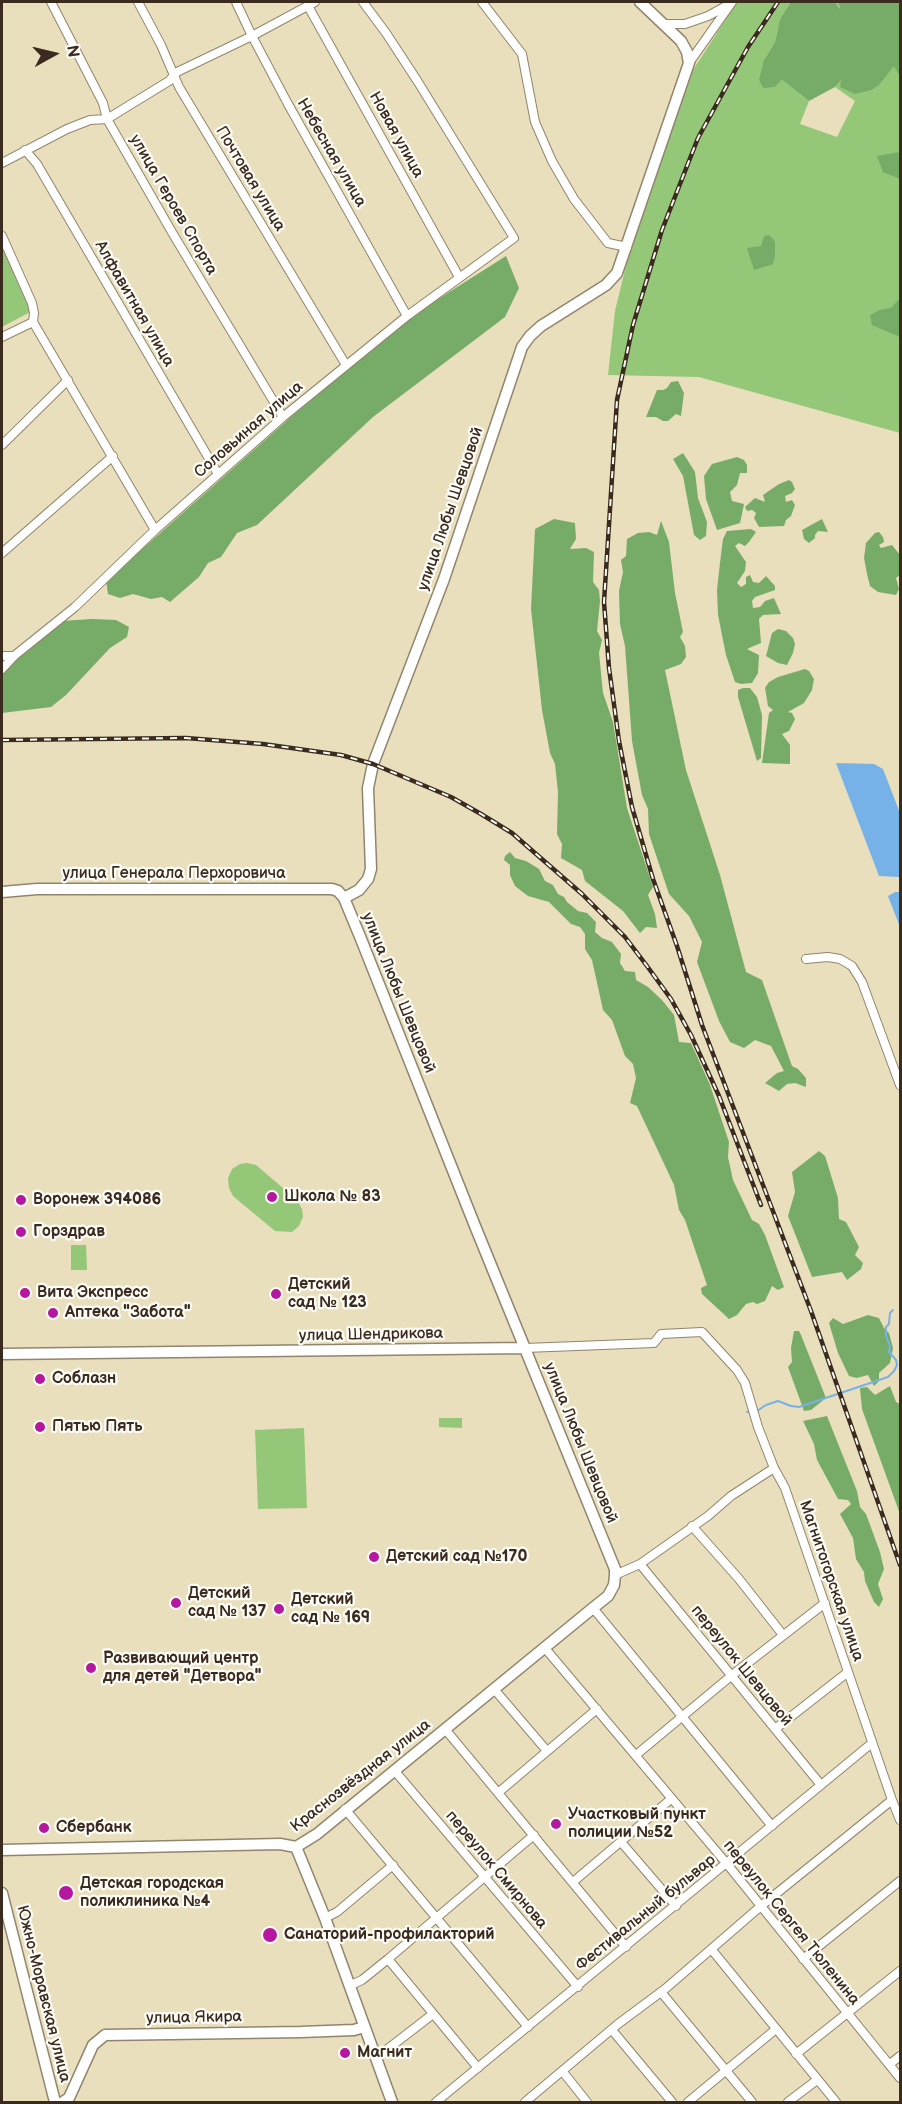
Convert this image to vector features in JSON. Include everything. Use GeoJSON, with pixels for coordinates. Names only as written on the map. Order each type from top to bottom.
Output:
{"type":"FeatureCollection","features":[{"type":"Feature","properties":{"kind":"street","name":"улица Героев Спорта"},"geometry":{"type":"LineString","coordinates":[[51,2],[103,102],[107,118],[173,234],[283,417]]}},
{"type":"Feature","properties":{"kind":"street","name":"Почтовая улица"},"geometry":{"type":"LineString","coordinates":[[138,2],[161,45],[174,76],[346,365]]}},
{"type":"Feature","properties":{"kind":"street","name":"Небесная улица"},"geometry":{"type":"LineString","coordinates":[[236,2],[252,36],[407,316]]}},
{"type":"Feature","properties":{"kind":"street","name":"Соловьиная улица"},"geometry":{"type":"LineString","coordinates":[[2,669],[14,656],[75,607],[155,530],[283,417],[407,316],[514,238],[418,82],[363,2]]}},
{"type":"Feature","properties":{"kind":"street"},"geometry":{"type":"LineString","coordinates":[[482,2],[522,54],[535,122],[552,162],[574,199],[608,243],[627,247]]}},
{"type":"Feature","properties":{"kind":"street"},"geometry":{"type":"LineString","coordinates":[[640,2],[684,46],[689,63]]}},
{"type":"Feature","properties":{"kind":"street"},"geometry":{"type":"LineString","coordinates":[[664,24],[685,24],[708,16],[731,2]]}},
{"type":"Feature","properties":{"kind":"street"},"geometry":{"type":"LineString","coordinates":[[689,63],[731,2]]}},
{"type":"Feature","properties":{"kind":"street"},"geometry":{"type":"LineString","coordinates":[[2,161],[67,129],[90,120],[107,118],[169,81],[177,72],[312,4]]}},
{"type":"Feature","properties":{"kind":"street","name":"Новая улица"},"geometry":{"type":"LineString","coordinates":[[312,4],[459,277]]}},
{"type":"Feature","properties":{"kind":"street","name":"улица Любы Шевцовой"},"geometry":{"type":"LineString","coordinates":[[615,1580],[615,1569],[344,898],[359,890],[368,879],[371,869],[368,788],[373,764],[444,579],[522,347],[541,326],[606,285],[617,273],[689,63]]}},
{"type":"Feature","properties":{"kind":"street","name":"Алфавитная улица"},"geometry":{"type":"LineString","coordinates":[[25,150],[43,174],[218,474]]}},
{"type":"Feature","properties":{"kind":"street"},"geometry":{"type":"LineString","coordinates":[[2,236],[32,303],[33,322],[155,530]]}},
{"type":"Feature","properties":{"kind":"street"},"geometry":{"type":"LineString","coordinates":[[2,337],[33,322]]}},
{"type":"Feature","properties":{"kind":"street"},"geometry":{"type":"LineString","coordinates":[[2,445],[68,380]]}},
{"type":"Feature","properties":{"kind":"street"},"geometry":{"type":"LineString","coordinates":[[2,553],[113,456]]}},
{"type":"Feature","properties":{"kind":"street"},"geometry":{"type":"LineString","coordinates":[[2,656],[14,656]]}},
{"type":"Feature","properties":{"kind":"street","name":"улица Генерала Перхоровича"},"geometry":{"type":"LineString","coordinates":[[2,892],[49,889],[332,889],[338,891],[344,898]]}},
{"type":"Feature","properties":{"kind":"street"},"geometry":{"type":"LineString","coordinates":[[806,959],[828,957],[840,959],[852,966],[862,982],[900,1085]]}},
{"type":"Feature","properties":{"kind":"street","name":"улица Шендрикова"},"geometry":{"type":"LineString","coordinates":[[2,1354],[525,1348],[654,1343],[661,1334],[702,1332],[725,1356]]}},
{"type":"Feature","properties":{"kind":"street","name":"Магнитогорская улица"},"geometry":{"type":"LineString","coordinates":[[725,1356],[745,1383],[758,1427],[774,1468],[785,1488],[900,1820]]}},
{"type":"Feature","properties":{"kind":"street"},"geometry":{"type":"LineString","coordinates":[[615,1580],[708,1516],[731,1496],[774,1468]]}},
{"type":"Feature","properties":{"kind":"street"},"geometry":{"type":"LineString","coordinates":[[692,1527],[739,1579],[783,1635]]}},
{"type":"Feature","properties":{"kind":"street","name":"переулок Шевцовой"},"geometry":{"type":"LineString","coordinates":[[640,1564],[821,1785]]}},
{"type":"Feature","properties":{"kind":"street","name":"Краснозвёздная улица"},"geometry":{"type":"LineString","coordinates":[[2,1850],[280,1844],[296,1847],[317,1834],[608,1596],[615,1580]]}},
{"type":"Feature","properties":{"kind":"street"},"geometry":{"type":"LineString","coordinates":[[636,1755],[731,1676],[825,1603]]}},
{"type":"Feature","properties":{"kind":"street"},"geometry":{"type":"LineString","coordinates":[[593,1608],[772,1826]]}},
{"type":"Feature","properties":{"kind":"street","name":"переулок Сергея Тюленина"},"geometry":{"type":"LineString","coordinates":[[544,1647],[727,1864],[900,2078]]}},
{"type":"Feature","properties":{"kind":"street"},"geometry":{"type":"LineString","coordinates":[[775,1729],[848,1672]]}},
{"type":"Feature","properties":{"kind":"street"},"geometry":{"type":"LineString","coordinates":[[494,1689],[547,1751]]}},
{"type":"Feature","properties":{"kind":"street"},"geometry":{"type":"LineString","coordinates":[[499,1792],[597,1709]]}},
{"type":"Feature","properties":{"kind":"street"},"geometry":{"type":"LineString","coordinates":[[445,1728],[626,1947]]}},
{"type":"Feature","properties":{"kind":"street","name":"Фестивальный бульвар"},"geometry":{"type":"LineString","coordinates":[[435,2103],[872,1743]]}},
{"type":"Feature","properties":{"kind":"street","name":"переулок Смирнова"},"geometry":{"type":"LineString","coordinates":[[394,1770],[578,1987]]}},
{"type":"Feature","properties":{"kind":"street"},"geometry":{"type":"LineString","coordinates":[[573,1882],[671,1799]]}},
{"type":"Feature","properties":{"kind":"street"},"geometry":{"type":"LineString","coordinates":[[525,2103],[892,1800]]}},
{"type":"Feature","properties":{"kind":"street"},"geometry":{"type":"LineString","coordinates":[[345,1809],[528,2027]]}},
{"type":"Feature","properties":{"kind":"street"},"geometry":{"type":"LineString","coordinates":[[349,1986],[362,1980],[388,1959],[534,1836]]}},
{"type":"Feature","properties":{"kind":"street"},"geometry":{"type":"LineString","coordinates":[[621,1842],[676,1906]]}},
{"type":"Feature","properties":{"kind":"street"},"geometry":{"type":"LineString","coordinates":[[296,1847],[325,1918],[392,2103]]}},
{"type":"Feature","properties":{"kind":"street"},"geometry":{"type":"LineString","coordinates":[[325,1918],[338,1912],[393,1865]]}},
{"type":"Feature","properties":{"kind":"street"},"geometry":{"type":"LineString","coordinates":[[803,1959],[900,1881]]}},
{"type":"Feature","properties":{"kind":"street","name":"Южно-Моравская улица"},"geometry":{"type":"LineString","coordinates":[[2,1893],[55,2103]]}},
{"type":"Feature","properties":{"kind":"street"},"geometry":{"type":"LineString","coordinates":[[712,1950],[836,2103]]}},
{"type":"Feature","properties":{"kind":"street"},"geometry":{"type":"LineString","coordinates":[[388,1959],[478,2068]]}},
{"type":"Feature","properties":{"kind":"street"},"geometry":{"type":"LineString","coordinates":[[796,2054],[900,1971]]}},
{"type":"Feature","properties":{"kind":"street"},"geometry":{"type":"LineString","coordinates":[[661,1992],[752,2103]]}},
{"type":"Feature","properties":{"kind":"street"},"geometry":{"type":"LineString","coordinates":[[374,2056],[385,2051],[432,2014]]}},
{"type":"Feature","properties":{"kind":"street","name":"улица Якира"},"geometry":{"type":"LineString","coordinates":[[63,2103],[69,2098],[93,2045],[105,2035],[301,2032],[354,2030],[364,2027]]}},
{"type":"Feature","properties":{"kind":"street"},"geometry":{"type":"LineString","coordinates":[[688,2103],[776,2029]]}},
{"type":"Feature","properties":{"kind":"street"},"geometry":{"type":"LineString","coordinates":[[612,2030],[672,2103]]}},
{"type":"Feature","properties":{"kind":"street"},"geometry":{"type":"LineString","coordinates":[[890,2064],[900,2056]]}},
{"type":"Feature","properties":{"kind":"street"},"geometry":{"type":"LineString","coordinates":[[562,2072],[587,2103]]}},
{"type":"Feature","properties":{"kind":"street"},"geometry":{"type":"LineString","coordinates":[[788,2103],[817,2080]]}},
{"type":"Feature","properties":{"kind":"green space"},"geometry":{"type":"Polygon","coordinates":[[[737,2],[791,2],[780,19],[775,42],[764,60],[775,87],[782,80],[809,101],[800,124],[837,137],[855,101],[835,87],[850,69],[844,13],[835,2],[900,2],[900,433],[699,377],[608,375],[615,311],[626,266],[662,159],[693,70],[737,2]]]}},
{"type":"Feature","properties":{"kind":"green space"},"geometry":{"type":"Polygon","coordinates":[[[791,2],[835,2],[840,9],[839,2],[900,2],[900,77],[894,66],[879,85],[871,90],[855,94],[840,87],[841,80],[835,87],[809,101],[782,80],[775,87],[763,88],[759,80],[764,60],[775,42],[780,19],[791,2]]]}},
{"type":"Feature","properties":{"kind":"green space"},"geometry":{"type":"Polygon","coordinates":[[[900,152],[900,179],[883,172],[877,156],[900,152]]]}},
{"type":"Feature","properties":{"kind":"green space"},"geometry":{"type":"Polygon","coordinates":[[[769,235],[775,241],[773,264],[754,270],[747,248],[761,246],[764,236],[769,235]]]}},
{"type":"Feature","properties":{"kind":"green space"},"geometry":{"type":"Polygon","coordinates":[[[2,246],[32,311],[2,327],[2,246]]]}},
{"type":"Feature","properties":{"kind":"green space"},"geometry":{"type":"Polygon","coordinates":[[[506,256],[519,288],[505,317],[373,417],[257,525],[237,533],[221,557],[208,563],[199,577],[170,602],[162,597],[151,599],[133,594],[120,598],[108,594],[106,581],[317,394],[376,344],[432,303],[506,256]]]}},
{"type":"Feature","properties":{"kind":"green space"},"geometry":{"type":"Polygon","coordinates":[[[900,298],[900,337],[872,325],[870,315],[891,308],[900,298]]]}},
{"type":"Feature","properties":{"kind":"green space"},"geometry":{"type":"Polygon","coordinates":[[[678,381],[684,393],[681,416],[676,414],[668,421],[646,417],[657,390],[663,390],[671,382],[678,381]]]}},
{"type":"Feature","properties":{"kind":"green space"},"geometry":{"type":"Polygon","coordinates":[[[683,453],[695,472],[698,498],[707,522],[706,536],[700,540],[694,535],[683,476],[673,459],[683,453]]]}},
{"type":"Feature","properties":{"kind":"green space"},"geometry":{"type":"Polygon","coordinates":[[[737,457],[744,460],[747,465],[747,473],[740,473],[737,485],[730,492],[732,501],[744,504],[740,523],[717,530],[706,499],[704,476],[712,464],[737,457]]]}},
{"type":"Feature","properties":{"kind":"green space"},"geometry":{"type":"Polygon","coordinates":[[[789,480],[795,489],[785,496],[786,502],[792,500],[795,505],[791,516],[786,520],[784,526],[759,527],[754,518],[756,513],[752,510],[747,511],[745,507],[755,498],[765,502],[763,495],[789,480]]]}},
{"type":"Feature","properties":{"kind":"green space"},"geometry":{"type":"Polygon","coordinates":[[[554,519],[575,523],[576,539],[570,549],[586,548],[594,552],[593,582],[599,590],[600,601],[597,631],[602,640],[599,653],[603,693],[613,722],[627,808],[653,887],[648,895],[657,928],[646,927],[640,933],[623,911],[585,881],[582,870],[561,858],[562,844],[557,834],[558,792],[555,764],[550,753],[542,710],[531,609],[535,529],[554,519]]]}},
{"type":"Feature","properties":{"kind":"green space"},"geometry":{"type":"Polygon","coordinates":[[[822,519],[828,532],[818,531],[809,543],[804,539],[802,530],[822,519]]]}},
{"type":"Feature","properties":{"kind":"green space"},"geometry":{"type":"Polygon","coordinates":[[[661,521],[669,542],[675,593],[683,632],[680,637],[685,646],[686,657],[681,664],[665,670],[686,770],[720,875],[746,972],[762,980],[792,1066],[806,1078],[806,1087],[795,1083],[787,1084],[779,1091],[765,1083],[777,1073],[784,1071],[771,1046],[755,1040],[744,1048],[730,1042],[719,1021],[697,962],[702,942],[689,916],[669,894],[649,834],[648,809],[642,795],[632,741],[625,646],[620,624],[619,591],[623,572],[621,560],[626,556],[627,539],[638,533],[649,532],[657,535],[661,521]]]}},
{"type":"Feature","properties":{"kind":"green space"},"geometry":{"type":"Polygon","coordinates":[[[751,529],[756,532],[749,542],[745,546],[739,543],[735,546],[746,562],[745,571],[737,583],[741,587],[746,584],[746,577],[750,575],[753,582],[759,583],[766,576],[775,586],[775,590],[755,597],[752,601],[753,608],[760,607],[765,601],[774,598],[781,614],[763,615],[759,619],[761,643],[747,649],[759,655],[758,673],[752,683],[741,684],[735,682],[726,655],[718,615],[717,590],[723,539],[727,531],[751,529]]]}},
{"type":"Feature","properties":{"kind":"green space"},"geometry":{"type":"Polygon","coordinates":[[[879,532],[884,542],[879,545],[881,548],[892,545],[900,555],[900,575],[896,578],[899,589],[896,595],[878,592],[870,586],[864,558],[866,543],[875,533],[879,532]]]}},
{"type":"Feature","properties":{"kind":"green space"},"geometry":{"type":"Polygon","coordinates":[[[116,620],[129,627],[127,637],[110,648],[66,695],[51,707],[2,713],[2,671],[61,621],[116,620]]]}},
{"type":"Feature","properties":{"kind":"green space"},"geometry":{"type":"Polygon","coordinates":[[[778,629],[786,631],[795,644],[787,665],[766,656],[772,633],[778,629]]]}},
{"type":"Feature","properties":{"kind":"green space"},"geometry":{"type":"Polygon","coordinates":[[[805,669],[814,679],[812,690],[804,703],[788,712],[792,713],[795,719],[789,731],[782,734],[790,745],[790,764],[762,763],[769,713],[773,710],[768,706],[765,688],[769,682],[778,677],[805,669]]]}},
{"type":"Feature","properties":{"kind":"green space"},"geometry":{"type":"Polygon","coordinates":[[[750,688],[757,697],[762,715],[761,758],[757,761],[738,697],[738,690],[750,688]]]}},
{"type":"Feature","properties":{"kind":"green space"},"geometry":{"type":"Polygon","coordinates":[[[510,852],[515,858],[526,861],[539,869],[545,881],[553,885],[558,894],[578,911],[587,913],[596,922],[595,932],[612,942],[621,954],[620,963],[625,971],[635,972],[636,980],[648,987],[674,1015],[679,1042],[691,1043],[710,1085],[729,1142],[728,1157],[733,1180],[752,1220],[759,1224],[765,1235],[784,1287],[778,1290],[772,1286],[765,1301],[746,1304],[737,1315],[729,1319],[702,1294],[701,1288],[707,1285],[685,1220],[679,1210],[674,1185],[637,1106],[630,1103],[636,1078],[633,1064],[625,1056],[612,1020],[603,1010],[592,960],[585,949],[585,934],[580,927],[571,924],[549,902],[528,896],[515,886],[510,875],[510,865],[504,860],[510,852]]]}},
{"type":"Feature","properties":{"kind":"green space"},"geometry":{"type":"Polygon","coordinates":[[[819,1151],[825,1156],[838,1198],[839,1219],[846,1222],[859,1247],[855,1255],[863,1263],[861,1269],[847,1280],[842,1272],[812,1277],[788,1216],[795,1192],[792,1172],[819,1151]]]}},
{"type":"Feature","properties":{"kind":"green space"},"geometry":{"type":"Polygon","coordinates":[[[247,1163],[256,1165],[297,1200],[303,1217],[299,1226],[292,1232],[275,1231],[233,1196],[228,1178],[232,1169],[247,1163]]]}},
{"type":"Feature","properties":{"kind":"green space"},"geometry":{"type":"Polygon","coordinates":[[[71,1245],[86,1245],[87,1270],[71,1270],[71,1245]]]}},
{"type":"Feature","properties":{"kind":"green space"},"geometry":{"type":"Polygon","coordinates":[[[868,1315],[879,1318],[889,1333],[893,1348],[890,1363],[879,1373],[879,1381],[874,1386],[868,1375],[857,1378],[849,1376],[838,1353],[829,1323],[833,1318],[843,1324],[868,1315]]]}},
{"type":"Feature","properties":{"kind":"green space"},"geometry":{"type":"Polygon","coordinates":[[[794,1331],[799,1331],[801,1335],[826,1398],[811,1410],[804,1411],[788,1367],[792,1362],[791,1348],[794,1331]]]}},
{"type":"Feature","properties":{"kind":"green space"},"geometry":{"type":"Polygon","coordinates":[[[890,1386],[896,1402],[900,1404],[900,1514],[862,1409],[860,1388],[867,1387],[875,1395],[890,1386]]]}},
{"type":"Feature","properties":{"kind":"green space"},"geometry":{"type":"Polygon","coordinates":[[[827,1416],[857,1491],[860,1507],[866,1514],[880,1552],[884,1569],[878,1584],[883,1599],[879,1607],[874,1602],[865,1581],[864,1572],[856,1559],[853,1538],[840,1514],[851,1504],[848,1500],[838,1499],[817,1460],[814,1444],[803,1421],[827,1416]]]}},
{"type":"Feature","properties":{"kind":"green space"},"geometry":{"type":"Polygon","coordinates":[[[439,1418],[462,1418],[462,1428],[439,1427],[439,1418]]]}},
{"type":"Feature","properties":{"kind":"green space"},"geometry":{"type":"Polygon","coordinates":[[[304,1428],[307,1508],[258,1509],[255,1430],[304,1428]]]}},
{"type":"Feature","properties":{"kind":"water"},"geometry":{"type":"Polygon","coordinates":[[[836,763],[874,764],[883,769],[900,813],[900,877],[879,876],[836,763]]]}},
{"type":"Feature","properties":{"kind":"water"},"geometry":{"type":"Polygon","coordinates":[[[900,892],[900,927],[888,896],[900,892]]]}},
{"type":"Feature","properties":{"kind":"waterway"},"geometry":{"type":"LineString","coordinates":[[747,1412],[757,1411],[778,1401],[799,1407],[888,1377],[897,1365],[889,1352],[890,1346],[886,1336],[886,1327],[893,1310]]}},
{"type":"Feature","properties":{"kind":"railway"},"geometry":{"type":"LineString","coordinates":[[778,2],[748,47],[698,138],[662,230],[633,325],[617,400],[604,602],[609,668],[619,741],[632,807],[653,879],[702,1025],[811,1311],[900,1565]]}},
{"type":"Feature","properties":{"kind":"railway"},"geometry":{"type":"LineString","coordinates":[[2,740],[186,738],[263,744],[341,755],[373,764],[451,797],[481,814],[512,833],[582,894],[625,937],[671,999],[691,1035],[719,1096],[761,1205]]}},
{"type":"Feature","properties":{"kind":"place","name":"Школа № 83"},"geometry":{"type":"Point","coordinates":[272,1197]}},
{"type":"Feature","properties":{"kind":"place","name":"Воронеж 394086"},"geometry":{"type":"Point","coordinates":[21,1200]}},
{"type":"Feature","properties":{"kind":"place","name":"Горздрав"},"geometry":{"type":"Point","coordinates":[21,1232]}},
{"type":"Feature","properties":{"kind":"place","name":"Вита Экспресс"},"geometry":{"type":"Point","coordinates":[25,1293]}},
{"type":"Feature","properties":{"kind":"place","name":"Детский сад № 123"},"geometry":{"type":"Point","coordinates":[276,1294]}},
{"type":"Feature","properties":{"kind":"place","name":"Аптека \"Забота\""},"geometry":{"type":"Point","coordinates":[53,1313]}},
{"type":"Feature","properties":{"kind":"place","name":"Соблазн"},"geometry":{"type":"Point","coordinates":[40,1379]}},
{"type":"Feature","properties":{"kind":"place","name":"Пятью Пять"},"geometry":{"type":"Point","coordinates":[40,1427]}},
{"type":"Feature","properties":{"kind":"place","name":"Детский сад №170"},"geometry":{"type":"Point","coordinates":[374,1557]}},
{"type":"Feature","properties":{"kind":"place","name":"Детский сад № 137"},"geometry":{"type":"Point","coordinates":[176,1603]}},
{"type":"Feature","properties":{"kind":"place","name":"Детский сад № 169"},"geometry":{"type":"Point","coordinates":[279,1609]}},
{"type":"Feature","properties":{"kind":"place","name":"Развивающий центр для детей \"Детвора\""},"geometry":{"type":"Point","coordinates":[91,1668]}},
{"type":"Feature","properties":{"kind":"place","name":"Участковый пункт полиции №52"},"geometry":{"type":"Point","coordinates":[556,1824]}},
{"type":"Feature","properties":{"kind":"place","name":"Сбербанк"},"geometry":{"type":"Point","coordinates":[44,1828]}},
{"type":"Feature","properties":{"kind":"place","name":"Детская городская поликлиника №4"},"geometry":{"type":"Point","coordinates":[66,1893]}},
{"type":"Feature","properties":{"kind":"place","name":"Cанаторий-профилакторий"},"geometry":{"type":"Point","coordinates":[270,1935]}},
{"type":"Feature","properties":{"kind":"place","name":"Магнит"},"geometry":{"type":"Point","coordinates":[345,2053]}}]}
